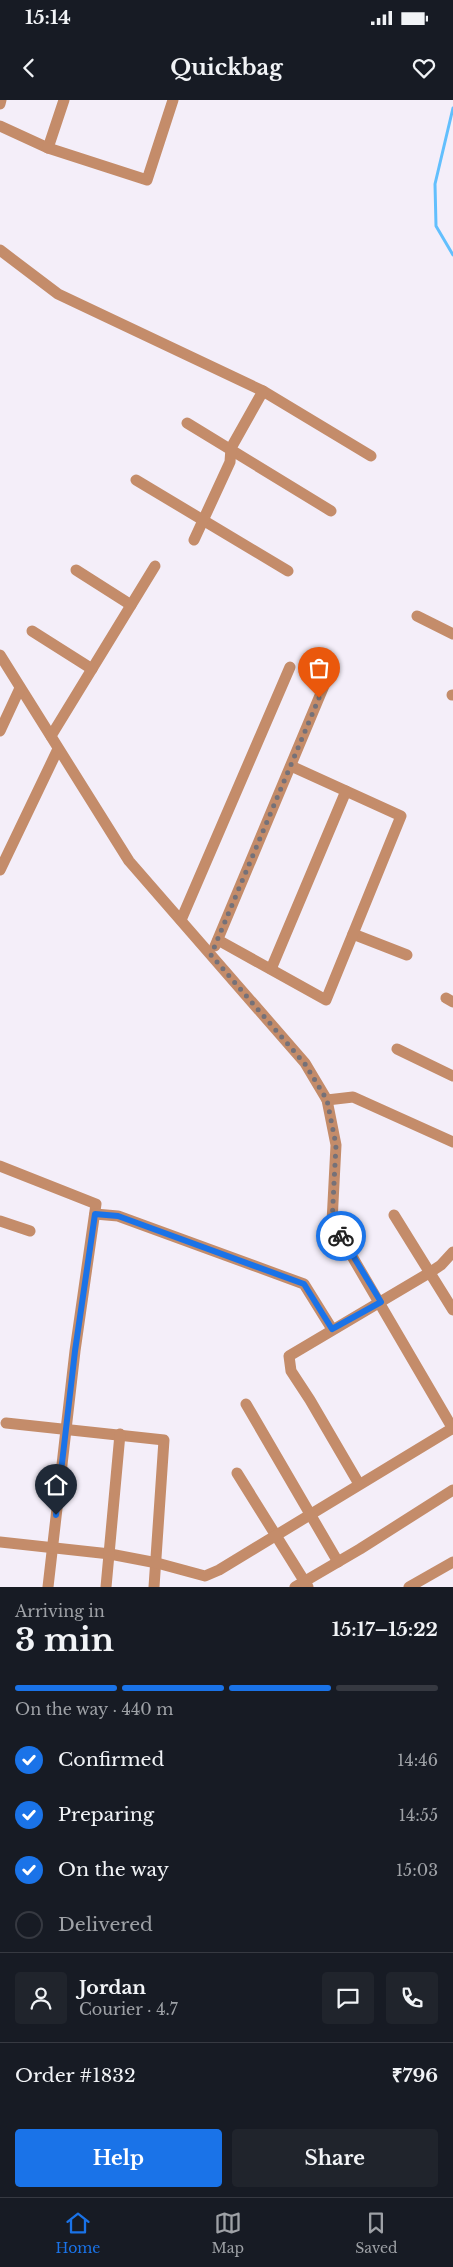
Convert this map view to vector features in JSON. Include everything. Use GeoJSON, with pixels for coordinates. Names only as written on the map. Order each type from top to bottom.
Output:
{"type":"FeatureCollection","features":[{"type":"Feature","properties":{"kind":"street"},"geometry":{"type":"LineString","coordinates":[[0,104],[2,100]]}},
{"type":"Feature","properties":{"kind":"street"},"geometry":{"type":"LineString","coordinates":[[48,148],[64,100]]}},
{"type":"Feature","properties":{"kind":"street"},"geometry":{"type":"LineString","coordinates":[[0,126],[48,148],[147,180],[173,100]]}},
{"type":"Feature","properties":{"kind":"street"},"geometry":{"type":"LineString","coordinates":[[0,250],[58,294],[263,391],[371,456]]}},
{"type":"Feature","properties":{"kind":"street"},"geometry":{"type":"LineString","coordinates":[[194,540],[230,462],[231,450],[263,391]]}},
{"type":"Feature","properties":{"kind":"street"},"geometry":{"type":"LineString","coordinates":[[187,423],[331,511]]}},
{"type":"Feature","properties":{"kind":"street"},"geometry":{"type":"LineString","coordinates":[[136,480],[288,571]]}},
{"type":"Feature","properties":{"kind":"street"},"geometry":{"type":"LineString","coordinates":[[51,736],[155,566]]}},
{"type":"Feature","properties":{"kind":"street"},"geometry":{"type":"LineString","coordinates":[[76,570],[131,605]]}},
{"type":"Feature","properties":{"kind":"street"},"geometry":{"type":"LineString","coordinates":[[417,616],[453,634]]}},
{"type":"Feature","properties":{"kind":"street"},"geometry":{"type":"LineString","coordinates":[[32,631],[92,669]]}},
{"type":"Feature","properties":{"kind":"street"},"geometry":{"type":"LineString","coordinates":[[0,655],[129,861],[305,1064],[331,1099],[336,1145],[332,1222],[381,1302],[453,1428],[219,1570],[205,1576],[157,1563],[110,1554],[0,1542]]}},
{"type":"Feature","properties":{"kind":"street"},"geometry":{"type":"LineString","coordinates":[[181,920],[290,667]]}},
{"type":"Feature","properties":{"kind":"street"},"geometry":{"type":"LineString","coordinates":[[211,955],[326,681]]}},
{"type":"Feature","properties":{"kind":"street"},"geometry":{"type":"LineString","coordinates":[[0,731],[4,713],[20,688]]}},
{"type":"Feature","properties":{"kind":"street"},"geometry":{"type":"LineString","coordinates":[[0,870],[58,749]]}},
{"type":"Feature","properties":{"kind":"street"},"geometry":{"type":"LineString","coordinates":[[218,940],[326,1000],[401,816],[291,766]]}},
{"type":"Feature","properties":{"kind":"street"},"geometry":{"type":"LineString","coordinates":[[271,969],[346,791]]}},
{"type":"Feature","properties":{"kind":"street"},"geometry":{"type":"LineString","coordinates":[[353,934],[407,955]]}},
{"type":"Feature","properties":{"kind":"street"},"geometry":{"type":"LineString","coordinates":[[397,1049],[453,1076]]}},
{"type":"Feature","properties":{"kind":"street"},"geometry":{"type":"LineString","coordinates":[[331,1099],[353,1096],[453,1142]]}},
{"type":"Feature","properties":{"kind":"street"},"geometry":{"type":"LineString","coordinates":[[0,1166],[96,1204],[66,1429],[48,1587]]}},
{"type":"Feature","properties":{"kind":"street"},"geometry":{"type":"LineString","coordinates":[[95,1214],[118,1216],[304,1284],[332,1329]]}},
{"type":"Feature","properties":{"kind":"street"},"geometry":{"type":"LineString","coordinates":[[394,1215],[453,1310]]}},
{"type":"Feature","properties":{"kind":"street"},"geometry":{"type":"LineString","coordinates":[[0,1221],[30,1231]]}},
{"type":"Feature","properties":{"kind":"street"},"geometry":{"type":"LineString","coordinates":[[359,1484],[291,1371],[289,1356],[441,1265],[453,1252]]}},
{"type":"Feature","properties":{"kind":"street"},"geometry":{"type":"LineString","coordinates":[[246,1404],[338,1562]]}},
{"type":"Feature","properties":{"kind":"street"},"geometry":{"type":"LineString","coordinates":[[6,1423],[164,1440],[154,1587]]}},
{"type":"Feature","properties":{"kind":"street"},"geometry":{"type":"LineString","coordinates":[[106,1587],[120,1434]]}},
{"type":"Feature","properties":{"kind":"street"},"geometry":{"type":"LineString","coordinates":[[237,1473],[275,1535],[302,1585],[453,1490]]}},
{"type":"Feature","properties":{"kind":"street"},"geometry":{"type":"LineString","coordinates":[[409,1587],[453,1562]]}},
{"type":"Feature","properties":{"kind":"waterway"},"geometry":{"type":"LineString","coordinates":[[453,108],[435,184],[436,226],[453,255]]}},
{"type":"Feature","properties":{"kind":"way so far"},"geometry":{"type":"LineString","coordinates":[[319,698],[211,955],[305,1064],[327,1100],[336,1145],[332,1222],[341,1236]]}},
{"type":"Feature","properties":{"kind":"route"},"geometry":{"type":"LineString","coordinates":[[56,1515],[75,1351],[95,1214],[118,1216],[304,1284],[332,1329],[381,1302],[341,1236]]}}]}
